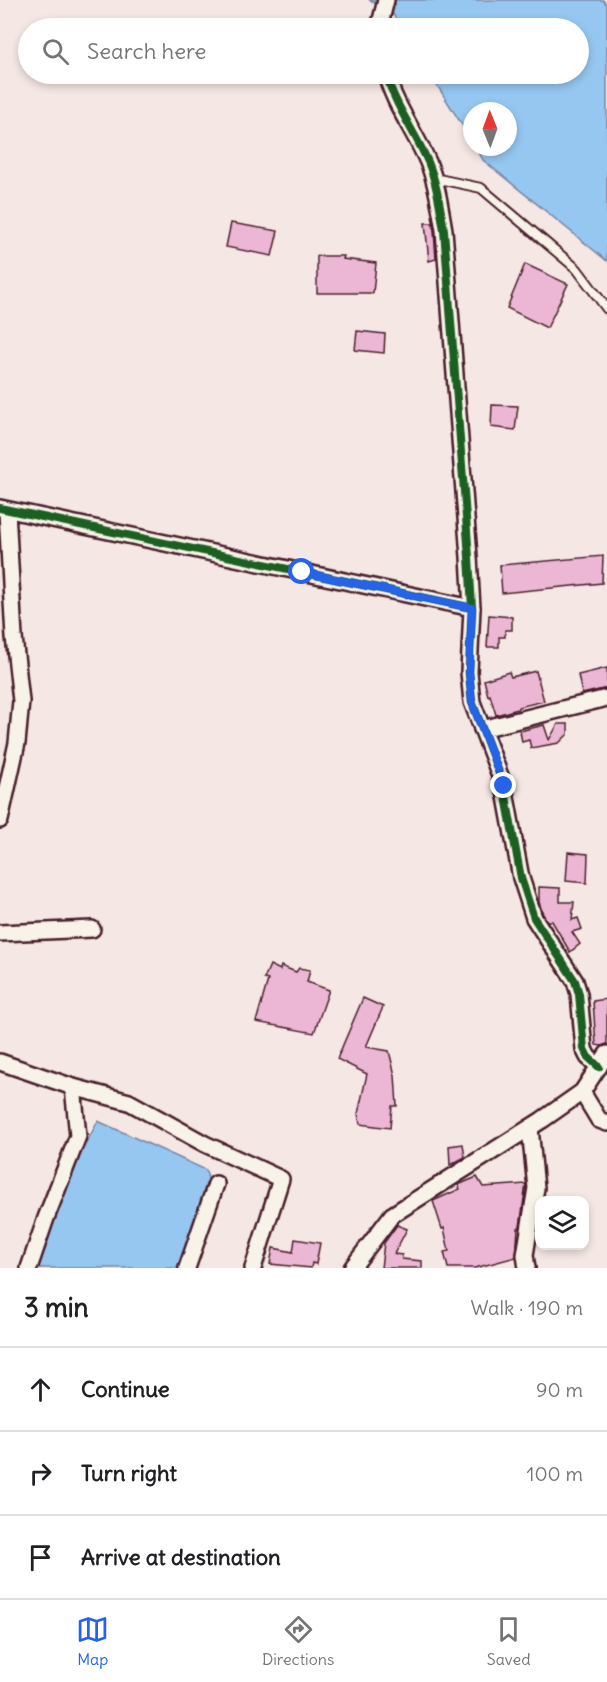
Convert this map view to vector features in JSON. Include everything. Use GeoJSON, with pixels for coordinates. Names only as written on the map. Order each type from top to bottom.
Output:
{"type":"FeatureCollection","features":[{"type":"Feature","properties":{"kind":"street"},"geometry":{"type":"LineString","coordinates":[[381,18],[386,0]]}},
{"type":"Feature","properties":{"kind":"street"},"geometry":{"type":"LineString","coordinates":[[352,1268],[392,1215],[530,1128],[582,1092],[603,1061],[588,1057],[584,1049],[579,994],[575,981],[534,918],[527,900],[504,786],[472,702],[470,687],[472,608],[447,257],[434,178],[389,84]]}},
{"type":"Feature","properties":{"kind":"street"},"geometry":{"type":"LineString","coordinates":[[0,820],[17,743],[21,701],[4,509],[472,608]]}},
{"type":"Feature","properties":{"kind":"street"},"geometry":{"type":"LineString","coordinates":[[482,729],[607,698]]}},
{"type":"Feature","properties":{"kind":"street"},"geometry":{"type":"LineString","coordinates":[[0,933],[92,929]]}},
{"type":"Feature","properties":{"kind":"street"},"geometry":{"type":"LineString","coordinates":[[0,1062],[73,1087],[129,1102],[205,1144],[281,1179],[253,1268]]}},
{"type":"Feature","properties":{"kind":"street"},"geometry":{"type":"LineString","coordinates":[[29,1268],[78,1136],[73,1087]]}},
{"type":"Feature","properties":{"kind":"street"},"geometry":{"type":"LineString","coordinates":[[582,1092],[599,1120],[607,1123]]}},
{"type":"Feature","properties":{"kind":"street"},"geometry":{"type":"LineString","coordinates":[[527,1268],[525,1255],[536,1188],[530,1128]]}},
{"type":"Feature","properties":{"kind":"street"},"geometry":{"type":"LineString","coordinates":[[187,1268],[216,1184]]}},
{"type":"Feature","properties":{"kind":"lane"},"geometry":{"type":"LineString","coordinates":[[434,178],[481,188],[577,269],[607,309]]}},
{"type":"Feature","properties":{"kind":"water"},"geometry":{"type":"Polygon","coordinates":[[[369,0],[603,0],[607,5],[607,261],[483,160],[481,156],[517,156],[517,102],[463,102],[463,127],[436,84],[589,84],[589,18],[396,18],[391,11],[369,0]]]}},
{"type":"Feature","properties":{"kind":"water"},"geometry":{"type":"Polygon","coordinates":[[[98,1121],[206,1170],[210,1188],[181,1268],[34,1268],[65,1183],[98,1121]]]}},
{"type":"Feature","properties":{"kind":"building"},"geometry":{"type":"Polygon","coordinates":[[[231,223],[278,231],[272,256],[226,247],[231,223]]]}},
{"type":"Feature","properties":{"kind":"building"},"geometry":{"type":"Polygon","coordinates":[[[425,223],[433,223],[434,231],[436,259],[429,261],[425,223]]]}},
{"type":"Feature","properties":{"kind":"building"},"geometry":{"type":"Polygon","coordinates":[[[317,256],[344,256],[343,259],[376,263],[373,293],[317,293],[317,256]]]}},
{"type":"Feature","properties":{"kind":"building"},"geometry":{"type":"Polygon","coordinates":[[[525,264],[568,284],[547,328],[507,308],[525,264]]]}},
{"type":"Feature","properties":{"kind":"building"},"geometry":{"type":"Polygon","coordinates":[[[357,331],[385,334],[384,353],[355,350],[357,331]]]}},
{"type":"Feature","properties":{"kind":"building"},"geometry":{"type":"Polygon","coordinates":[[[492,405],[518,406],[515,430],[491,427],[492,405]]]}},
{"type":"Feature","properties":{"kind":"building"},"geometry":{"type":"Polygon","coordinates":[[[603,556],[602,583],[502,593],[500,565],[603,556]]]}},
{"type":"Feature","properties":{"kind":"building"},"geometry":{"type":"Polygon","coordinates":[[[489,615],[512,617],[512,630],[505,630],[505,637],[499,637],[499,647],[487,647],[489,615]]]}},
{"type":"Feature","properties":{"kind":"building"},"geometry":{"type":"Polygon","coordinates":[[[607,668],[607,688],[582,694],[578,675],[607,668]]]}},
{"type":"Feature","properties":{"kind":"building"},"geometry":{"type":"Polygon","coordinates":[[[536,671],[544,701],[496,715],[484,680],[509,672],[511,677],[536,671]]]}},
{"type":"Feature","properties":{"kind":"building"},"geometry":{"type":"Polygon","coordinates":[[[558,724],[568,724],[568,734],[559,743],[531,748],[529,740],[522,742],[520,731],[544,725],[549,740],[558,724]]]}},
{"type":"Feature","properties":{"kind":"building"},"geometry":{"type":"Polygon","coordinates":[[[568,852],[588,854],[587,883],[566,881],[568,852]]]}},
{"type":"Feature","properties":{"kind":"building"},"geometry":{"type":"Polygon","coordinates":[[[539,887],[560,888],[560,902],[574,902],[572,920],[578,918],[582,929],[572,932],[580,944],[570,952],[552,921],[547,921],[543,914],[539,902],[539,887]]]}},
{"type":"Feature","properties":{"kind":"building"},"geometry":{"type":"Polygon","coordinates":[[[270,965],[280,970],[281,966],[296,972],[299,968],[310,970],[307,982],[329,990],[314,1033],[256,1022],[268,980],[264,979],[270,965]]]}},
{"type":"Feature","properties":{"kind":"building"},"geometry":{"type":"Polygon","coordinates":[[[363,998],[383,1007],[366,1047],[389,1051],[395,1075],[397,1106],[392,1106],[390,1128],[360,1124],[358,1114],[367,1074],[337,1059],[363,998]]]}},
{"type":"Feature","properties":{"kind":"building"},"geometry":{"type":"Polygon","coordinates":[[[607,999],[607,1044],[601,1046],[596,1045],[593,1001],[607,999]]]}},
{"type":"Feature","properties":{"kind":"building"},"geometry":{"type":"Polygon","coordinates":[[[463,1144],[465,1157],[450,1165],[449,1146],[463,1144]]]}},
{"type":"Feature","properties":{"kind":"building"},"geometry":{"type":"Polygon","coordinates":[[[477,1177],[483,1187],[526,1184],[518,1228],[516,1257],[475,1268],[448,1268],[444,1252],[449,1251],[444,1228],[442,1229],[433,1201],[460,1189],[458,1185],[477,1177]]]}},
{"type":"Feature","properties":{"kind":"building"},"geometry":{"type":"Polygon","coordinates":[[[397,1225],[407,1229],[394,1254],[402,1255],[402,1259],[422,1261],[422,1268],[381,1268],[384,1243],[397,1225]]]}},
{"type":"Feature","properties":{"kind":"building"},"geometry":{"type":"Polygon","coordinates":[[[295,1239],[320,1243],[316,1264],[312,1263],[311,1268],[270,1264],[273,1248],[293,1252],[295,1239]]]}},
{"type":"Feature","properties":{"kind":"cycle path"},"geometry":{"type":"LineString","coordinates":[[389,84],[431,170],[444,230],[469,557],[472,608],[469,672],[472,702],[504,786],[521,878],[534,918],[575,981],[579,994],[584,1049],[588,1057],[599,1067]]}},
{"type":"Feature","properties":{"kind":"cycle path"},"geometry":{"type":"LineString","coordinates":[[0,508],[472,608]]}},
{"type":"Feature","properties":{"kind":"route"},"geometry":{"type":"LineString","coordinates":[[302,572],[472,608],[469,672],[472,702],[504,786]]}}]}
